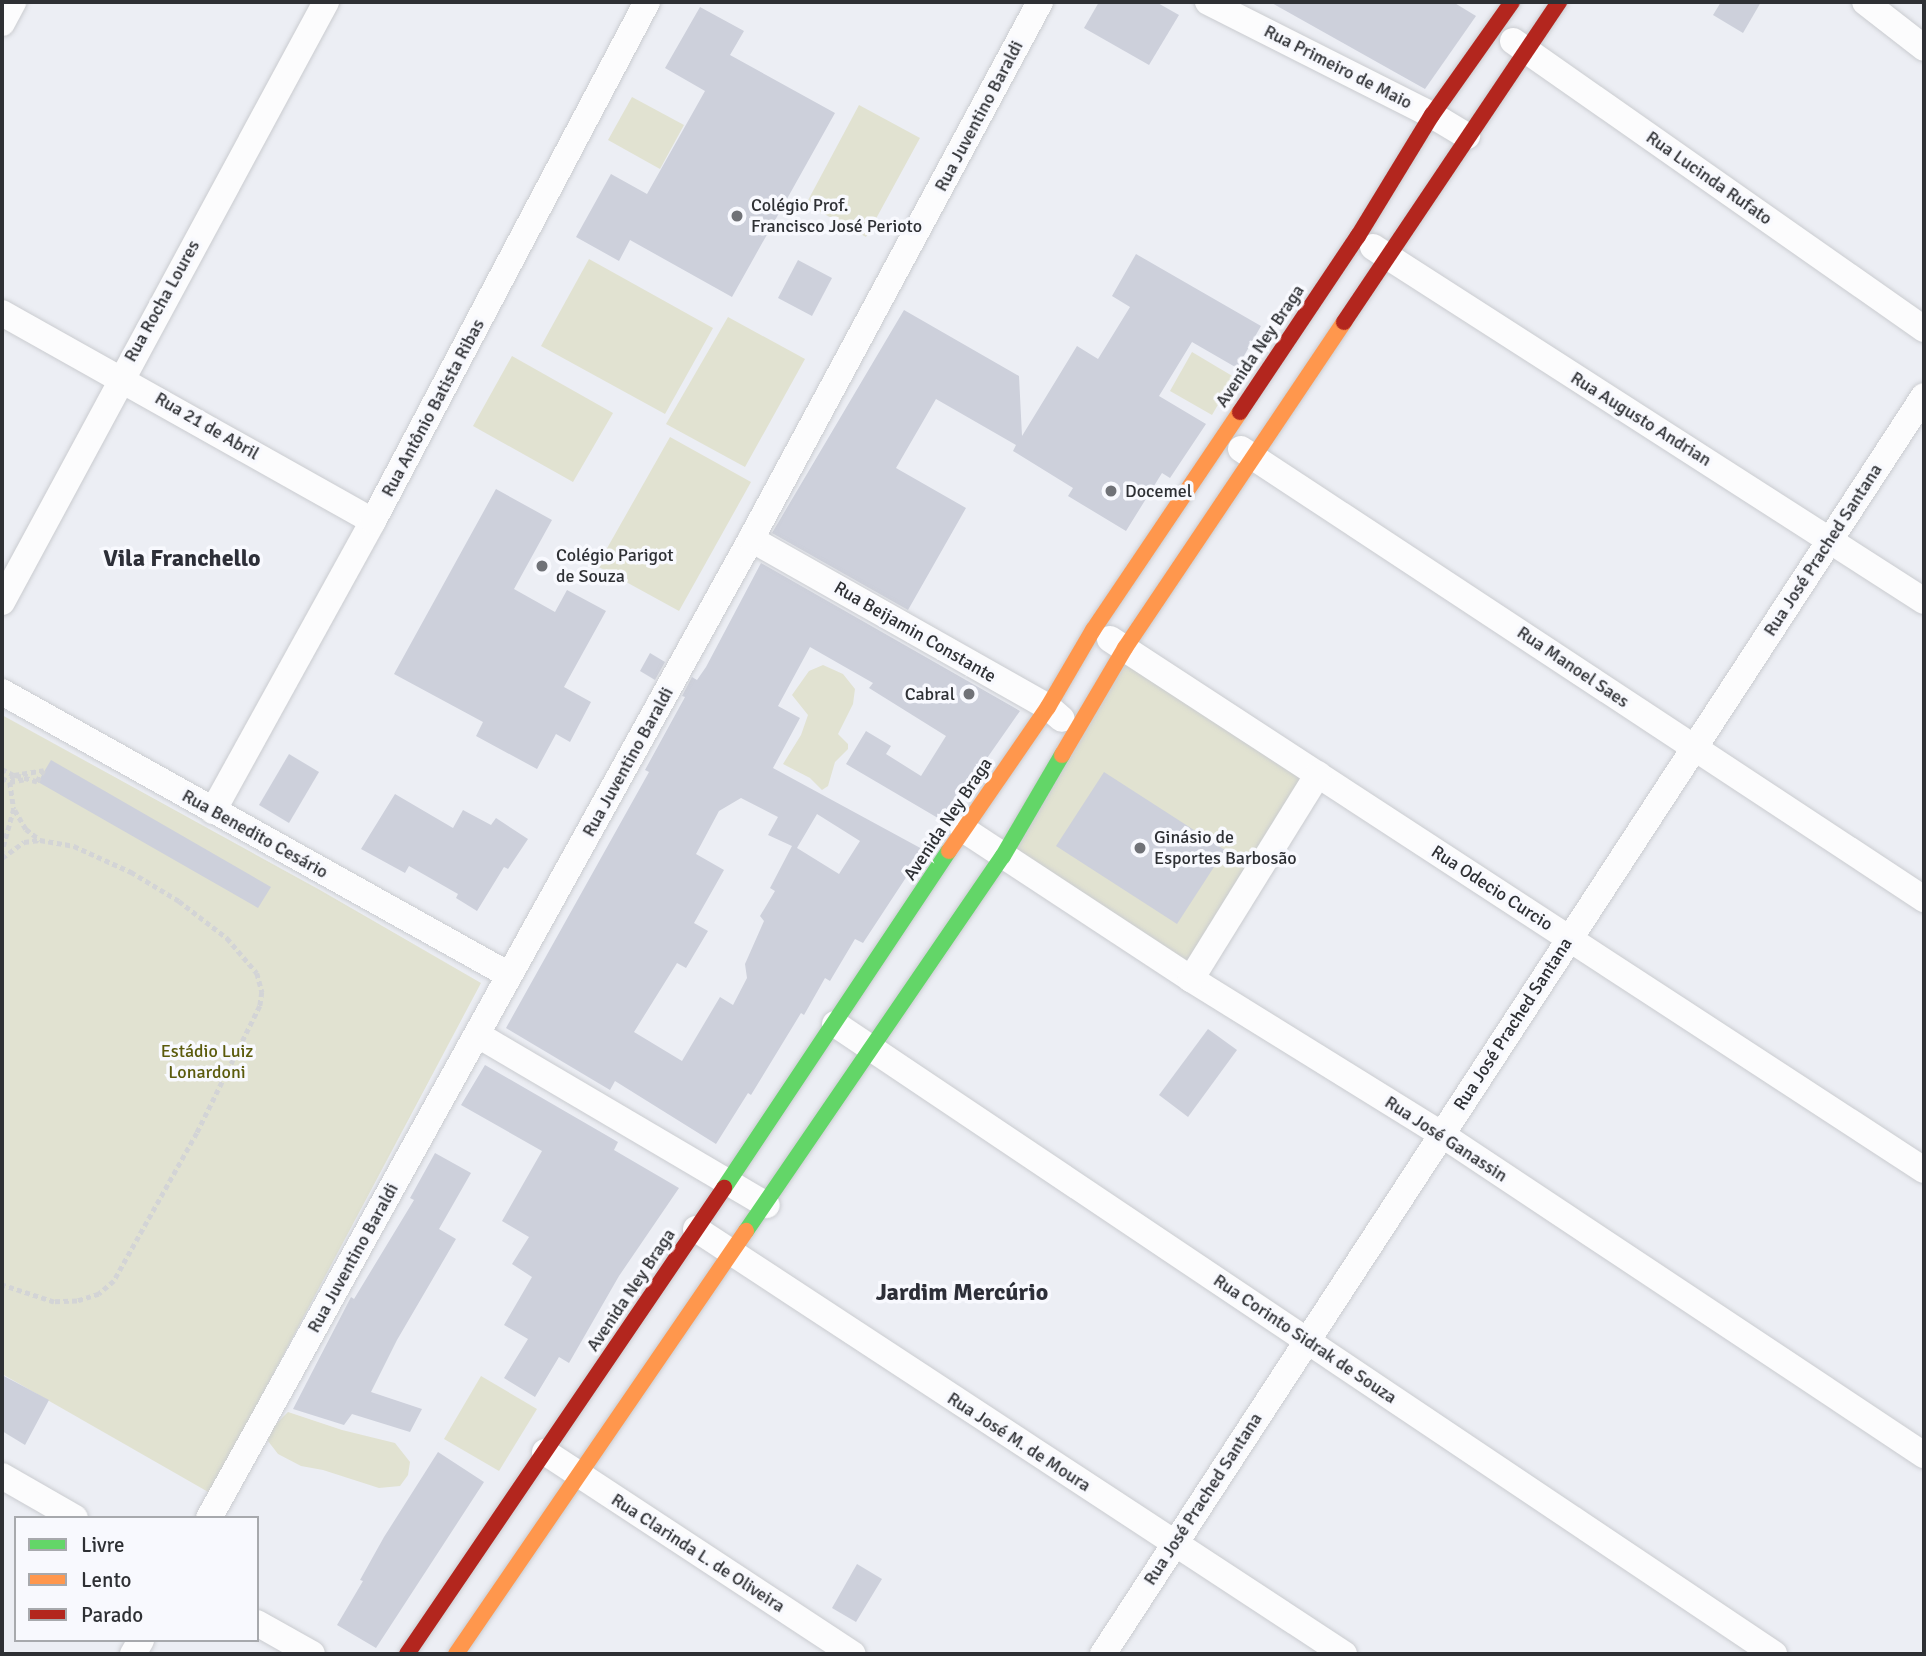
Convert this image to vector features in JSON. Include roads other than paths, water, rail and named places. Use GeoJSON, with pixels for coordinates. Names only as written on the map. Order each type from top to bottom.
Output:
{"type":"FeatureCollection","features":[{"type":"Feature","properties":{"kind":"street"},"geometry":{"type":"LineString","coordinates":[[2,23],[13,2]]}},
{"type":"Feature","properties":{"kind":"street","name":"Rua Rocha Loures"},"geometry":{"type":"LineString","coordinates":[[2,602],[120,377],[326,2]]}},
{"type":"Feature","properties":{"kind":"street","name":"Rua Antônio Batista Ribas"},"geometry":{"type":"LineString","coordinates":[[213,811],[373,521],[647,2]]}},
{"type":"Feature","properties":{"kind":"street","name":"Rua Juventino Baraldi"},"geometry":{"type":"LineString","coordinates":[[210,1516],[751,539],[1040,2]]}},
{"type":"Feature","properties":{"kind":"street","name":"Rua Primeiro de Maio"},"geometry":{"type":"LineString","coordinates":[[1208,2],[1432,115],[1467,136]]}},
{"type":"Feature","properties":{"kind":"street","name":"Avenida Ney Braga"},"geometry":{"type":"LineString","coordinates":[[407,1654],[1048,707],[1093,630],[1358,236],[1432,115],[1512,2]]}},
{"type":"Feature","properties":{"kind":"street"},"geometry":{"type":"LineString","coordinates":[[456,1654],[767,1205],[1003,856],[1125,648],[1256,457],[1386,257],[1559,2]]}},
{"type":"Feature","properties":{"kind":"street"},"geometry":{"type":"LineString","coordinates":[[1866,2],[1924,48]]}},
{"type":"Feature","properties":{"kind":"street","name":"Rua Lucinda Rufato"},"geometry":{"type":"LineString","coordinates":[[1493,30],[1527,50],[1924,329]]}},
{"type":"Feature","properties":{"kind":"street","name":"Rua Augusto Andrian"},"geometry":{"type":"LineString","coordinates":[[1358,236],[1386,257],[1924,600]]}},
{"type":"Feature","properties":{"kind":"street","name":"Rua 21 de Abril"},"geometry":{"type":"LineString","coordinates":[[2,313],[373,521]]}},
{"type":"Feature","properties":{"kind":"street","name":"Rua José Prached Santana"},"geometry":{"type":"LineString","coordinates":[[1103,1654],[1924,396]]}},
{"type":"Feature","properties":{"kind":"street","name":"Rua Manoel Saes"},"geometry":{"type":"LineString","coordinates":[[1220,439],[1256,457],[1924,899]]}},
{"type":"Feature","properties":{"kind":"street","name":"Rua Beijamin Constante"},"geometry":{"type":"LineString","coordinates":[[751,539],[1048,707],[1076,730]]}},
{"type":"Feature","properties":{"kind":"street","name":"Rua Odecio Curcio"},"geometry":{"type":"LineString","coordinates":[[1093,630],[1125,648],[1924,1170]]}},
{"type":"Feature","properties":{"kind":"street","name":"Rua Benedito Cesário"},"geometry":{"type":"LineString","coordinates":[[2,692],[509,975]]}},
{"type":"Feature","properties":{"kind":"street"},"geometry":{"type":"LineString","coordinates":[[1191,979],[1318,774]]}},
{"type":"Feature","properties":{"kind":"street","name":"Rua José Ganassin"},"geometry":{"type":"LineString","coordinates":[[963,829],[1191,979],[1441,1134],[1924,1455]]}},
{"type":"Feature","properties":{"kind":"street","name":"Rua Corinto Sidrak de Souza"},"geometry":{"type":"LineString","coordinates":[[835,1024],[1774,1654]]}},
{"type":"Feature","properties":{"kind":"street"},"geometry":{"type":"LineString","coordinates":[[478,1035],[767,1205]]}},
{"type":"Feature","properties":{"kind":"street","name":"Rua José M. de Moura"},"geometry":{"type":"LineString","coordinates":[[696,1229],[1344,1654]]}},
{"type":"Feature","properties":{"kind":"street","name":"Rua Clarinda L. de Oliveira"},"geometry":{"type":"LineString","coordinates":[[545,1452],[853,1654]]}},
{"type":"Feature","properties":{"kind":"street"},"geometry":{"type":"LineString","coordinates":[[2,1476],[72,1516]]}},
{"type":"Feature","properties":{"kind":"street"},"geometry":{"type":"LineString","coordinates":[[259,1624],[312,1654]]}},
{"type":"Feature","properties":{"kind":"place","name":"Colégio Prof. Francisco José Perioto"},"geometry":{"type":"Point","coordinates":[737,216]}},
{"type":"Feature","properties":{"kind":"place","name":"Docemel"},"geometry":{"type":"Point","coordinates":[1111,491]}},
{"type":"Feature","properties":{"kind":"place","name":"Colégio Parigot de Souza"},"geometry":{"type":"Point","coordinates":[542,566]}},
{"type":"Feature","properties":{"kind":"place","name":"Cabral"},"geometry":{"type":"Point","coordinates":[969,694]}},
{"type":"Feature","properties":{"kind":"place","name":"Ginásio de Esportes Barbosão"},"geometry":{"type":"Point","coordinates":[1140,848]}},
{"type":"Feature","properties":{"kind":"district","name":"Vila Franchello"},"geometry":{"type":"Point","coordinates":[182,559]}},
{"type":"Feature","properties":{"kind":"district","name":"Jardim Mercúrio"},"geometry":{"type":"Point","coordinates":[962,1293]}},
{"type":"Feature","properties":{"kind":"park label","name":"Estádio Luiz Lonardoni"},"geometry":{"type":"Point","coordinates":[207,1062]}}]}
